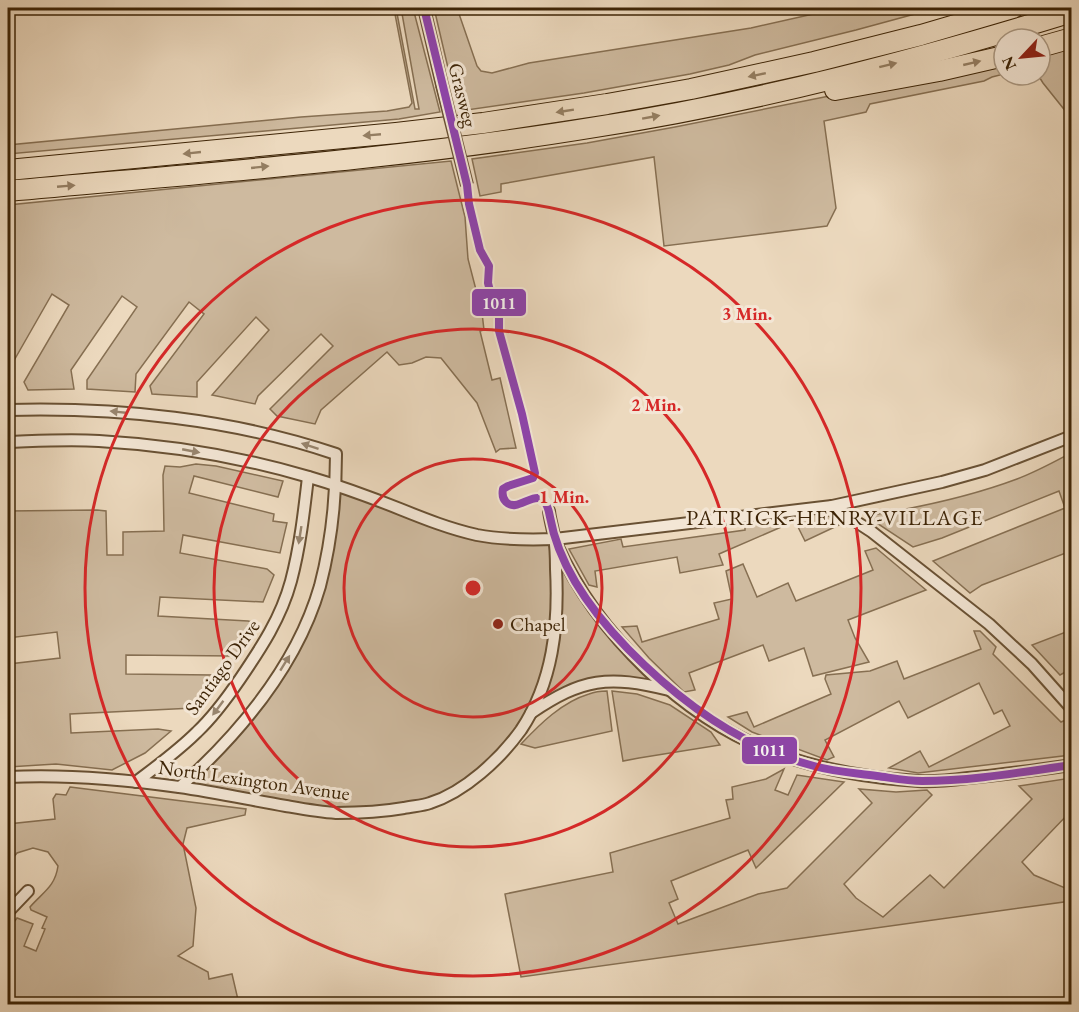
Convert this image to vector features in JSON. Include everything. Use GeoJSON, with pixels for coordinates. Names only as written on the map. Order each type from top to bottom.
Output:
{"type":"FeatureCollection","features":[{"type":"Feature","properties":{"kind":"highway"},"geometry":{"type":"LineString","coordinates":[[814,62],[860,41],[917,26],[965,8]]}},
{"type":"Feature","properties":{"kind":"highway"},"geometry":{"type":"LineString","coordinates":[[8,170],[483,123],[607,104],[814,62],[921,35],[1013,8]]}},
{"type":"Feature","properties":{"kind":"highway"},"geometry":{"type":"LineString","coordinates":[[8,192],[395,154],[610,125],[791,89],[926,55],[1071,12]]}},
{"type":"Feature","properties":{"kind":"highway"},"geometry":{"type":"LineString","coordinates":[[1052,44],[1071,38]]}},
{"type":"Feature","properties":{"kind":"highway"},"geometry":{"type":"LineString","coordinates":[[791,89],[825,92],[992,59]]}},
{"type":"Feature","properties":{"kind":"street","name":"Grasweg"},"geometry":{"type":"LineString","coordinates":[[424,8],[468,188]]}},
{"type":"Feature","properties":{"kind":"street"},"geometry":{"type":"LineString","coordinates":[[8,410],[110,411],[177,418],[305,443],[336,454],[336,486],[325,561],[319,588],[298,640],[286,662],[251,713],[226,743],[180,787]]}},
{"type":"Feature","properties":{"kind":"street"},"geometry":{"type":"LineString","coordinates":[[8,442],[100,441],[180,449],[264,465],[308,477],[431,522],[478,535],[525,540],[555,539],[832,506],[942,482],[985,470],[1071,436]]}},
{"type":"Feature","properties":{"kind":"street","name":"Santiago Drive"},"geometry":{"type":"LineString","coordinates":[[136,782],[173,754],[214,715],[273,627],[291,581],[302,526],[308,477]]}},
{"type":"Feature","properties":{"kind":"street"},"geometry":{"type":"LineString","coordinates":[[832,506],[872,532],[989,624],[1032,664],[1071,709]]}},
{"type":"Feature","properties":{"kind":"street"},"geometry":{"type":"LineString","coordinates":[[549,511],[555,539],[567,567],[595,611],[631,653],[650,672],[699,712],[748,741],[803,762],[845,772],[920,781],[1001,775],[1071,765]]}},
{"type":"Feature","properties":{"kind":"street","name":"North Lexington Avenue"},"geometry":{"type":"LineString","coordinates":[[8,777],[44,775],[136,782],[180,787],[334,813],[391,810],[430,803],[467,784],[484,771],[514,740],[531,713],[551,660],[554,639],[557,587],[555,539]]}},
{"type":"Feature","properties":{"kind":"street","name":"North Lexington Avenue"},"geometry":{"type":"LineString","coordinates":[[531,713],[559,695],[591,683],[610,680],[639,682],[671,690]]}},
{"type":"Feature","properties":{"kind":"street"},"geometry":{"type":"LineString","coordinates":[[8,912],[28,891]]}},
{"type":"Feature","properties":{"kind":"shaded area"},"geometry":{"type":"Polygon","coordinates":[[[396,8],[415,109],[419,109],[401,8],[413,8],[440,112],[399,119],[8,154],[8,145],[387,111],[409,107],[412,103],[394,9],[396,8]]]}},
{"type":"Feature","properties":{"kind":"shaded area"},"geometry":{"type":"Polygon","coordinates":[[[434,8],[457,8],[477,66],[481,71],[492,73],[529,63],[751,28],[840,8],[937,8],[690,74],[584,93],[460,111],[434,8]]]}},
{"type":"Feature","properties":{"kind":"shaded area"},"geometry":{"type":"Polygon","coordinates":[[[1041,8],[1052,8],[899,53],[811,75],[712,97],[566,123],[412,143],[16,182],[17,178],[390,142],[956,33],[1041,8]]]}},
{"type":"Feature","properties":{"kind":"shaded area"},"geometry":{"type":"Polygon","coordinates":[[[1071,43],[1071,118],[1046,87],[1052,87],[1052,49],[1071,43]]]}},
{"type":"Feature","properties":{"kind":"shaded area"},"geometry":{"type":"Polygon","coordinates":[[[992,63],[992,77],[984,81],[870,104],[866,112],[824,121],[836,208],[827,226],[664,246],[654,157],[501,184],[501,192],[480,196],[472,159],[587,143],[992,63]]]}},
{"type":"Feature","properties":{"kind":"shaded area"},"geometry":{"type":"Polygon","coordinates":[[[451,161],[465,217],[468,259],[482,313],[484,330],[480,331],[492,380],[500,378],[516,448],[500,449],[496,452],[477,403],[441,358],[426,357],[399,365],[387,352],[321,410],[315,424],[277,416],[270,409],[333,346],[321,334],[258,396],[255,404],[212,395],[269,330],[256,317],[197,382],[197,397],[152,394],[150,386],[204,314],[189,302],[136,374],[135,392],[87,389],[87,380],[137,307],[122,296],[71,370],[74,389],[28,390],[24,382],[69,305],[52,294],[8,371],[8,205],[451,161]]]}},
{"type":"Feature","properties":{"kind":"shaded area"},"geometry":{"type":"Polygon","coordinates":[[[1071,453],[1071,551],[982,585],[970,593],[933,561],[1065,508],[1059,491],[942,538],[913,547],[866,516],[962,497],[1024,476],[1071,453]]]}},
{"type":"Feature","properties":{"kind":"shaded area"},"geometry":{"type":"Polygon","coordinates":[[[196,464],[216,466],[283,481],[278,497],[194,476],[189,493],[274,514],[273,521],[287,523],[280,553],[183,535],[180,553],[267,569],[274,575],[263,602],[160,597],[158,616],[257,623],[235,656],[126,655],[126,674],[224,677],[194,708],[70,714],[71,733],[158,729],[171,731],[145,753],[112,770],[56,764],[8,767],[9,664],[60,658],[57,632],[8,638],[8,511],[106,511],[107,555],[123,555],[123,532],[164,531],[163,475],[165,466],[180,467],[196,464]]]}},
{"type":"Feature","properties":{"kind":"shaded area"},"geometry":{"type":"Polygon","coordinates":[[[336,486],[453,528],[555,539],[595,611],[671,690],[610,680],[544,704],[514,740],[448,795],[359,813],[180,787],[252,712],[309,616],[336,486]]]}},
{"type":"Feature","properties":{"kind":"shaded area"},"geometry":{"type":"Polygon","coordinates":[[[825,513],[839,525],[805,541],[795,521],[719,554],[723,565],[680,573],[677,557],[595,571],[597,587],[589,585],[569,549],[621,539],[623,547],[745,530],[745,523],[825,513]]]}},
{"type":"Feature","properties":{"kind":"shaded area"},"geometry":{"type":"Polygon","coordinates":[[[876,548],[926,590],[848,620],[869,662],[813,676],[804,648],[769,661],[763,645],[689,673],[695,690],[684,692],[649,658],[622,627],[637,626],[642,642],[719,619],[714,603],[732,599],[726,571],[743,564],[757,597],[788,583],[796,601],[873,570],[865,551],[876,548]]]}},
{"type":"Feature","properties":{"kind":"shaded area"},"geometry":{"type":"Polygon","coordinates":[[[1071,630],[1071,669],[1060,675],[1032,645],[1071,630]]]}},
{"type":"Feature","properties":{"kind":"shaded area"},"geometry":{"type":"Polygon","coordinates":[[[974,631],[980,631],[996,647],[993,654],[1061,722],[1068,719],[1071,724],[1071,755],[918,773],[889,768],[920,751],[929,767],[1010,726],[1002,710],[994,714],[979,683],[908,718],[899,701],[825,740],[834,757],[827,760],[752,732],[728,717],[747,712],[754,727],[831,694],[825,679],[826,675],[870,671],[897,661],[904,679],[981,649],[974,631]]]}},
{"type":"Feature","properties":{"kind":"shaded area"},"geometry":{"type":"Polygon","coordinates":[[[607,691],[612,731],[535,748],[521,744],[570,702],[591,693],[607,691]]]}},
{"type":"Feature","properties":{"kind":"shaded area"},"geometry":{"type":"Polygon","coordinates":[[[612,691],[637,694],[670,705],[711,732],[720,745],[623,761],[612,691]]]}},
{"type":"Feature","properties":{"kind":"shaded area"},"geometry":{"type":"Polygon","coordinates":[[[784,769],[775,790],[788,795],[797,775],[844,782],[756,868],[748,850],[671,881],[678,899],[669,903],[678,924],[758,894],[787,888],[872,803],[859,789],[896,792],[927,790],[932,795],[844,884],[856,898],[883,917],[930,875],[944,888],[1032,799],[1019,786],[1071,778],[1071,811],[1022,862],[1034,875],[1065,888],[1071,883],[1071,901],[521,977],[505,894],[613,872],[610,853],[730,818],[726,800],[733,799],[732,787],[766,779],[784,769]]]}},
{"type":"Feature","properties":{"kind":"shaded area"},"geometry":{"type":"Polygon","coordinates":[[[70,787],[246,809],[245,815],[187,828],[183,844],[196,908],[193,946],[178,956],[208,972],[209,979],[232,974],[239,1004],[8,1004],[10,964],[8,962],[12,952],[8,950],[8,930],[17,918],[33,924],[24,946],[36,951],[47,917],[31,910],[30,907],[48,889],[58,866],[48,852],[33,848],[17,853],[9,863],[8,879],[8,824],[55,819],[53,799],[56,794],[66,795],[70,787]]]}},
{"type":"Feature","properties":{"kind":"shaded area"},"geometry":{"type":"Polygon","coordinates":[[[8,879],[13,895],[8,900],[8,879]]]}},
{"type":"Feature","properties":{"kind":"transit line","name":"1011"},"geometry":{"type":"LineString","coordinates":[[424,8],[467,185],[480,250],[489,266],[490,291],[499,301],[499,331],[522,414],[535,473],[533,478],[503,489],[502,494],[506,502],[512,505],[537,498],[542,499],[547,505],[554,536],[569,572],[602,620],[628,649],[690,704],[737,735],[787,758],[830,770],[922,781],[978,778],[1072,765]]}},
{"type":"Feature","properties":{"kind":"place","name":"Chapel"},"geometry":{"type":"Point","coordinates":[498,624]}},
{"type":"Feature","properties":{"kind":"district","name":"PATRICK-HENRY-VILLAGE"},"geometry":{"type":"Point","coordinates":[835,517]}}]}
